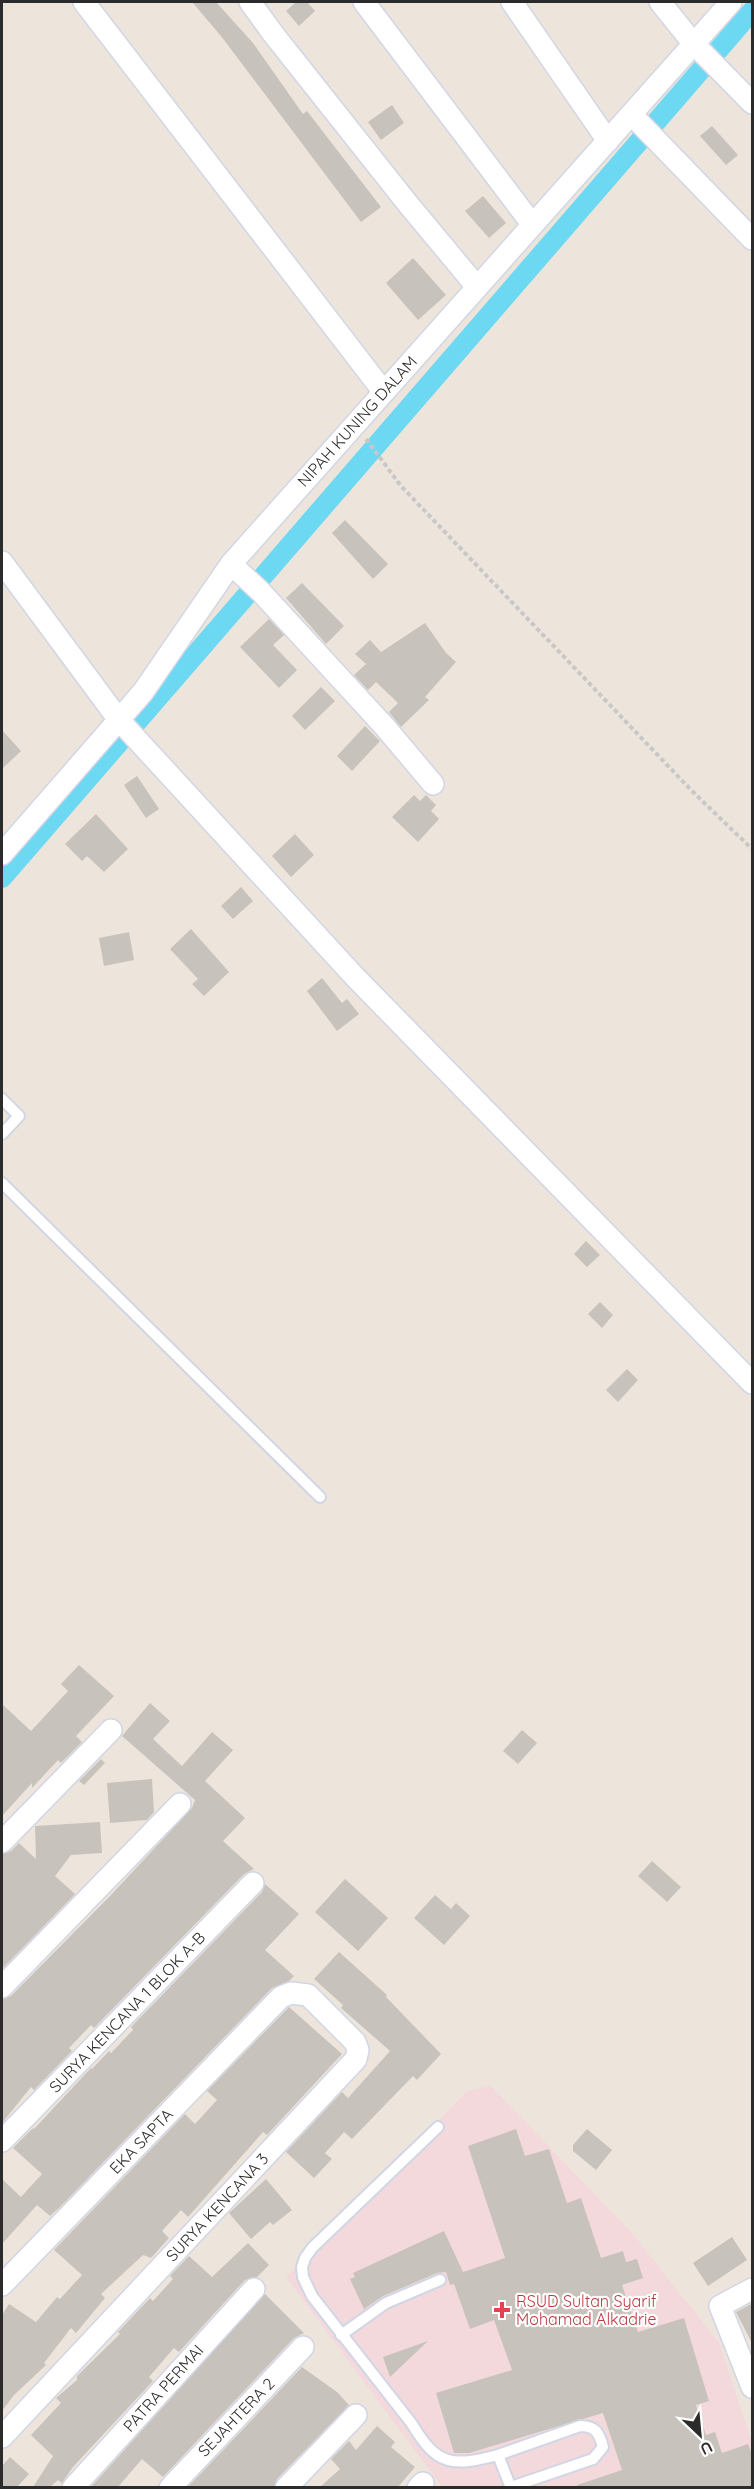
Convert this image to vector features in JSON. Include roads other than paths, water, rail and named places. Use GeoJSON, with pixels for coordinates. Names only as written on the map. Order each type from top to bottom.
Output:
{"type":"FeatureCollection","features":[{"type":"Feature","properties":{"kind":"street"},"geometry":{"type":"LineString","coordinates":[[84,2],[383,391]]}},
{"type":"Feature","properties":{"kind":"street"},"geometry":{"type":"LineString","coordinates":[[250,2],[477,287]]}},
{"type":"Feature","properties":{"kind":"street"},"geometry":{"type":"LineString","coordinates":[[364,2],[532,224]]}},
{"type":"Feature","properties":{"kind":"street"},"geometry":{"type":"LineString","coordinates":[[512,2],[608,141]]}},
{"type":"Feature","properties":{"kind":"street"},"geometry":{"type":"LineString","coordinates":[[660,2],[695,45],[753,104]]}},
{"type":"Feature","properties":{"kind":"street","name":"NIPAH KUNING DALAM"},"geometry":{"type":"LineString","coordinates":[[2,854],[125,727],[143,692],[383,391],[695,45],[731,2]]}},
{"type":"Feature","properties":{"kind":"street"},"geometry":{"type":"LineString","coordinates":[[631,114],[753,239]]}},
{"type":"Feature","properties":{"kind":"street"},"geometry":{"type":"LineString","coordinates":[[2,562],[125,727],[355,977],[753,1383]]}},
{"type":"Feature","properties":{"kind":"street"},"geometry":{"type":"LineString","coordinates":[[238,570],[385,727],[433,784]]}},
{"type":"Feature","properties":{"kind":"street"},"geometry":{"type":"LineString","coordinates":[[2,1842],[111,1730]]}},
{"type":"Feature","properties":{"kind":"street"},"geometry":{"type":"LineString","coordinates":[[2,1987],[180,1804]]}},
{"type":"Feature","properties":{"kind":"street","name":"SURYA KENCANA 1 BLOK A-B"},"geometry":{"type":"LineString","coordinates":[[2,2141],[253,1883]]}},
{"type":"Feature","properties":{"kind":"street","name":"SURYA KENCANA 3"},"geometry":{"type":"LineString","coordinates":[[2,2438],[356,2059],[358,2050],[355,2042],[308,1995],[291,1993],[280,1997]]}},
{"type":"Feature","properties":{"kind":"street","name":"EKA SAPTA"},"geometry":{"type":"LineString","coordinates":[[2,2285],[280,1997]]}},
{"type":"Feature","properties":{"kind":"street","name":"PATRA PERMAI"},"geometry":{"type":"LineString","coordinates":[[73,2487],[254,2289]]}},
{"type":"Feature","properties":{"kind":"street"},"geometry":{"type":"LineString","coordinates":[[753,2289],[720,2306],[753,2387]]}},
{"type":"Feature","properties":{"kind":"street","name":"SEJAHTERA 2"},"geometry":{"type":"LineString","coordinates":[[170,2487],[303,2347]]}},
{"type":"Feature","properties":{"kind":"street"},"geometry":{"type":"LineString","coordinates":[[286,2487],[356,2415]]}},
{"type":"Feature","properties":{"kind":"lane"},"geometry":{"type":"LineString","coordinates":[[2,1099],[19,1116],[2,1134]]}},
{"type":"Feature","properties":{"kind":"lane"},"geometry":{"type":"LineString","coordinates":[[2,1183],[320,1497]]}},
{"type":"Feature","properties":{"kind":"lane"},"geometry":{"type":"LineString","coordinates":[[438,2127],[312,2248],[302,2267],[308,2288],[316,2303],[412,2424],[424,2445],[435,2455],[459,2463],[475,2462],[580,2426],[590,2426],[599,2432],[603,2447],[593,2459],[511,2487],[498,2456]]}},
{"type":"Feature","properties":{"kind":"lane"},"geometry":{"type":"LineString","coordinates":[[340,2335],[386,2303],[440,2280]]}},
{"type":"Feature","properties":{"kind":"waterway"},"geometry":{"type":"LineString","coordinates":[[2,878],[752,11]]}},
{"type":"Feature","properties":{"kind":"place","name":"RSUD Sultan Syarif Mohamad Alkadrie"},"geometry":{"type":"Point","coordinates":[502,2310]}}]}
